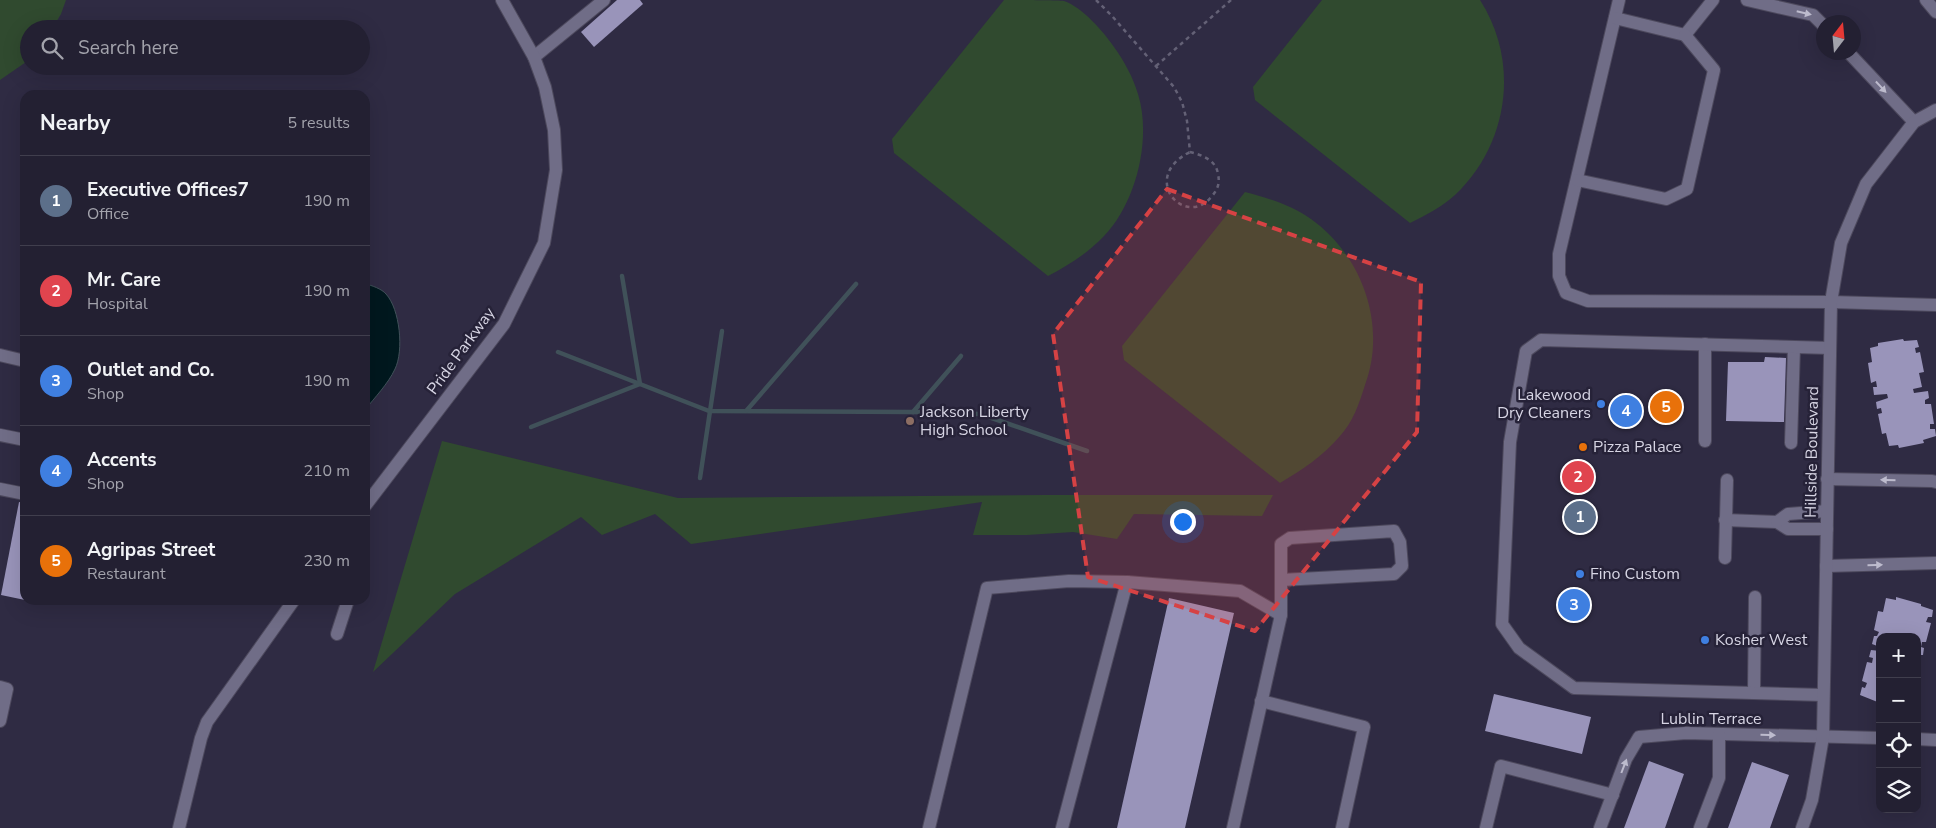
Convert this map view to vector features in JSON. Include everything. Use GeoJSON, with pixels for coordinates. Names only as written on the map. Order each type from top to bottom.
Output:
{"type":"FeatureCollection","features":[{"type":"Feature","properties":{"kind":"street","name":"Pride Parkway"},"geometry":{"type":"LineString","coordinates":[[370,499],[504,324],[544,243],[556,170],[554,130],[545,88],[534,57],[502,0]]}},
{"type":"Feature","properties":{"kind":"street"},"geometry":{"type":"LineString","coordinates":[[534,57],[604,0]]}},
{"type":"Feature","properties":{"kind":"street"},"geometry":{"type":"LineString","coordinates":[[1619,0],[1559,254],[1559,276],[1566,293],[1588,301],[1831,302],[1936,305]]}},
{"type":"Feature","properties":{"kind":"street"},"geometry":{"type":"LineString","coordinates":[[1685,35],[1713,0]]}},
{"type":"Feature","properties":{"kind":"street"},"geometry":{"type":"LineString","coordinates":[[1747,0],[1813,15],[1816,18]]}},
{"type":"Feature","properties":{"kind":"street"},"geometry":{"type":"LineString","coordinates":[[1926,0],[1936,12]]}},
{"type":"Feature","properties":{"kind":"street"},"geometry":{"type":"LineString","coordinates":[[1577,180],[1666,199],[1687,189],[1714,70],[1685,35],[1615,18]]}},
{"type":"Feature","properties":{"kind":"street"},"geometry":{"type":"LineString","coordinates":[[1856,60],[1914,122]]}},
{"type":"Feature","properties":{"kind":"street","name":"Hillside Boulevard"},"geometry":{"type":"LineString","coordinates":[[1802,828],[1812,800],[1823,737],[1831,302],[1842,243],[1866,184],[1914,122],[1936,110]]}},
{"type":"Feature","properties":{"kind":"street"},"geometry":{"type":"LineString","coordinates":[[1823,695],[1574,688],[1519,648],[1502,624],[1510,442],[1526,350],[1541,340],[1830,348]]}},
{"type":"Feature","properties":{"kind":"street"},"geometry":{"type":"LineString","coordinates":[[1705,344],[1705,441]]}},
{"type":"Feature","properties":{"kind":"street"},"geometry":{"type":"LineString","coordinates":[[1791,443],[1794,347]]}},
{"type":"Feature","properties":{"kind":"street"},"geometry":{"type":"LineString","coordinates":[[0,356],[20,359]]}},
{"type":"Feature","properties":{"kind":"street"},"geometry":{"type":"LineString","coordinates":[[0,435],[20,439]]}},
{"type":"Feature","properties":{"kind":"street"},"geometry":{"type":"LineString","coordinates":[[1827,479],[1936,482]]}},
{"type":"Feature","properties":{"kind":"street"},"geometry":{"type":"LineString","coordinates":[[1725,558],[1727,480]]}},
{"type":"Feature","properties":{"kind":"street"},"geometry":{"type":"LineString","coordinates":[[0,489],[20,493]]}},
{"type":"Feature","properties":{"kind":"street"},"geometry":{"type":"LineString","coordinates":[[1777,522],[1788,514],[1827,511]]}},
{"type":"Feature","properties":{"kind":"street"},"geometry":{"type":"LineString","coordinates":[[1725,520],[1777,522],[1788,529],[1826,529]]}},
{"type":"Feature","properties":{"kind":"street"},"geometry":{"type":"LineString","coordinates":[[1233,828],[1281,615],[1281,580],[1281,544],[1290,538],[1394,531],[1400,542],[1402,566],[1394,574],[1281,580]]}},
{"type":"Feature","properties":{"kind":"street"},"geometry":{"type":"LineString","coordinates":[[1826,566],[1936,563]]}},
{"type":"Feature","properties":{"kind":"street"},"geometry":{"type":"LineString","coordinates":[[928,828],[987,588],[1069,580],[1127,582],[1240,591],[1281,615]]}},
{"type":"Feature","properties":{"kind":"street"},"geometry":{"type":"LineString","coordinates":[[1062,828],[1127,582]]}},
{"type":"Feature","properties":{"kind":"street"},"geometry":{"type":"LineString","coordinates":[[1754,693],[1755,597]]}},
{"type":"Feature","properties":{"kind":"street"},"geometry":{"type":"LineString","coordinates":[[179,828],[201,738],[207,722],[290,605]]}},
{"type":"Feature","properties":{"kind":"street"},"geometry":{"type":"LineString","coordinates":[[337,634],[346,605]]}},
{"type":"Feature","properties":{"kind":"street"},"geometry":{"type":"LineString","coordinates":[[0,687],[8,689],[0,721]]}},
{"type":"Feature","properties":{"kind":"street"},"geometry":{"type":"LineString","coordinates":[[1262,701],[1364,727],[1342,828]]}},
{"type":"Feature","properties":{"kind":"street","name":"Lublin Terrace"},"geometry":{"type":"LineString","coordinates":[[1600,828],[1626,759],[1639,737],[1686,733],[1876,738]]}},
{"type":"Feature","properties":{"kind":"street"},"geometry":{"type":"LineString","coordinates":[[1700,828],[1719,778],[1719,734]]}},
{"type":"Feature","properties":{"kind":"street"},"geometry":{"type":"LineString","coordinates":[[1921,739],[1936,740]]}},
{"type":"Feature","properties":{"kind":"street"},"geometry":{"type":"LineString","coordinates":[[1486,828],[1501,766],[1613,795]]}},
{"type":"Feature","properties":{"kind":"path"},"geometry":{"type":"LineString","coordinates":[[1096,0],[1174,86],[1188,121],[1190,152]]}},
{"type":"Feature","properties":{"kind":"path"},"geometry":{"type":"LineString","coordinates":[[1156,66],[1231,0]]}},
{"type":"Feature","properties":{"kind":"path"},"geometry":{"type":"LineString","coordinates":[[1190,152],[1203,155],[1211,161],[1218,169],[1220,181],[1210,199],[1201,206],[1191,208],[1174,200],[1168,191],[1166,183],[1172,165],[1190,152]]}},
{"type":"Feature","properties":{"kind":"highlighted area"},"geometry":{"type":"Polygon","coordinates":[[[1167,189],[1421,282],[1417,432],[1255,631],[1088,577],[1053,334],[1167,189]]]}},
{"type":"Feature","properties":{"kind":"green space"},"geometry":{"type":"Polygon","coordinates":[[[0,0],[66,0],[57,20],[20,20],[20,66],[0,80],[0,0]]]}},
{"type":"Feature","properties":{"kind":"green space"},"geometry":{"type":"Polygon","coordinates":[[[1004,0],[1064,1],[1085,14],[1104,34],[1125,64],[1136,88],[1142,112],[1142,150],[1133,188],[1125,206],[1115,222],[1098,242],[1078,258],[1048,276],[894,153],[892,139],[1004,0]]]}},
{"type":"Feature","properties":{"kind":"green space"},"geometry":{"type":"Polygon","coordinates":[[[1322,0],[1480,0],[1493,24],[1501,49],[1504,75],[1503,102],[1497,127],[1487,152],[1473,175],[1455,195],[1428,214],[1410,223],[1255,100],[1253,87],[1322,0]]]}},
{"type":"Feature","properties":{"kind":"green space"},"geometry":{"type":"Polygon","coordinates":[[[1245,192],[1271,199],[1295,210],[1311,219],[1329,234],[1357,272],[1366,294],[1371,316],[1373,339],[1371,362],[1365,385],[1352,419],[1345,431],[1327,450],[1304,468],[1280,483],[1124,360],[1122,346],[1245,192]]]}},
{"type":"Feature","properties":{"kind":"green space"},"geometry":{"type":"Polygon","coordinates":[[[442,441],[678,498],[1273,495],[1262,516],[1134,514],[1117,539],[1073,532],[1027,535],[973,535],[982,502],[691,544],[655,514],[602,535],[581,517],[455,594],[373,672],[442,441]]]}},
{"type":"Feature","properties":{"kind":"water"},"geometry":{"type":"Polygon","coordinates":[[[370,285],[382,290],[391,301],[399,330],[398,361],[385,385],[370,404],[370,285]]]}},
{"type":"Feature","properties":{"kind":"building"},"geometry":{"type":"Polygon","coordinates":[[[617,0],[640,0],[643,4],[594,47],[581,32],[617,0]]]}},
{"type":"Feature","properties":{"kind":"building"},"geometry":{"type":"Polygon","coordinates":[[[1903,339],[1904,341],[1917,340],[1919,347],[1915,348],[1916,353],[1920,352],[1924,372],[1919,373],[1922,387],[1913,389],[1914,393],[1928,391],[1929,398],[1925,400],[1925,404],[1931,404],[1934,424],[1930,424],[1930,429],[1935,429],[1936,436],[1923,440],[1924,443],[1899,448],[1898,445],[1889,446],[1886,433],[1882,434],[1878,414],[1882,413],[1881,408],[1877,409],[1876,402],[1888,398],[1887,394],[1874,395],[1873,387],[1877,387],[1876,381],[1871,383],[1868,363],[1872,362],[1870,348],[1878,346],[1878,343],[1903,339]]]}},
{"type":"Feature","properties":{"kind":"building"},"geometry":{"type":"Polygon","coordinates":[[[1765,357],[1786,358],[1784,422],[1726,421],[1728,362],[1764,362],[1765,357]]]}},
{"type":"Feature","properties":{"kind":"building"},"geometry":{"type":"Polygon","coordinates":[[[19,502],[20,502],[20,599],[1,595],[19,502]]]}},
{"type":"Feature","properties":{"kind":"building"},"geometry":{"type":"Polygon","coordinates":[[[1896,597],[1921,604],[1921,606],[1933,610],[1932,617],[1928,617],[1926,622],[1931,623],[1926,642],[1922,642],[1921,647],[1921,633],[1878,633],[1874,630],[1878,611],[1883,612],[1886,598],[1896,600],[1896,597]]]}},
{"type":"Feature","properties":{"kind":"building"},"geometry":{"type":"Polygon","coordinates":[[[1169,598],[1234,613],[1185,828],[1117,828],[1169,598]]]}},
{"type":"Feature","properties":{"kind":"building"},"geometry":{"type":"Polygon","coordinates":[[[1874,636],[1876,636],[1876,646],[1872,644],[1874,636]]]}},
{"type":"Feature","properties":{"kind":"building"},"geometry":{"type":"Polygon","coordinates":[[[1921,647],[1924,648],[1923,655],[1921,655],[1921,647]]]}},
{"type":"Feature","properties":{"kind":"building"},"geometry":{"type":"Polygon","coordinates":[[[1871,650],[1876,651],[1876,701],[1860,695],[1862,687],[1865,688],[1867,683],[1862,681],[1867,662],[1872,663],[1873,658],[1869,657],[1871,650]]]}},
{"type":"Feature","properties":{"kind":"building"},"geometry":{"type":"Polygon","coordinates":[[[1494,694],[1591,717],[1582,754],[1485,731],[1494,694]]]}},
{"type":"Feature","properties":{"kind":"building"},"geometry":{"type":"Polygon","coordinates":[[[1649,761],[1684,774],[1665,828],[1624,828],[1649,761]]]}},
{"type":"Feature","properties":{"kind":"building"},"geometry":{"type":"Polygon","coordinates":[[[1752,762],[1789,775],[1770,828],[1728,828],[1752,762]]]}},
{"type":"Feature","properties":{"kind":"waterway"},"geometry":{"type":"LineString","coordinates":[[531,427],[640,384],[622,276]]}},
{"type":"Feature","properties":{"kind":"waterway"},"geometry":{"type":"LineString","coordinates":[[747,410],[856,284]]}},
{"type":"Feature","properties":{"kind":"waterway"},"geometry":{"type":"LineString","coordinates":[[700,478],[722,331]]}},
{"type":"Feature","properties":{"kind":"waterway"},"geometry":{"type":"LineString","coordinates":[[558,352],[709,411],[980,414],[1087,451]]}},
{"type":"Feature","properties":{"kind":"waterway"},"geometry":{"type":"LineString","coordinates":[[913,412],[961,356]]}},
{"type":"Feature","properties":{"kind":"place","name":"Lakewood Dry Cleaners"},"geometry":{"type":"Point","coordinates":[1601,404]}},
{"type":"Feature","properties":{"kind":"place","name":"Agripas Street"},"geometry":{"type":"Point","coordinates":[1666,407]}},
{"type":"Feature","properties":{"kind":"place","name":"Accents"},"geometry":{"type":"Point","coordinates":[1626,411]}},
{"type":"Feature","properties":{"kind":"place","name":"Jackson Liberty High School"},"geometry":{"type":"Point","coordinates":[910,421]}},
{"type":"Feature","properties":{"kind":"place","name":"Pizza Palace"},"geometry":{"type":"Point","coordinates":[1583,447]}},
{"type":"Feature","properties":{"kind":"place","name":"Mr. Care"},"geometry":{"type":"Point","coordinates":[1578,477]}},
{"type":"Feature","properties":{"kind":"place","name":"Executive Offices7"},"geometry":{"type":"Point","coordinates":[1580,517]}},
{"type":"Feature","properties":{"kind":"place","name":"Fino Custom"},"geometry":{"type":"Point","coordinates":[1580,574]}},
{"type":"Feature","properties":{"kind":"place","name":"Outlet and Co."},"geometry":{"type":"Point","coordinates":[1574,605]}},
{"type":"Feature","properties":{"kind":"place","name":"Kosher West"},"geometry":{"type":"Point","coordinates":[1705,640]}}]}
